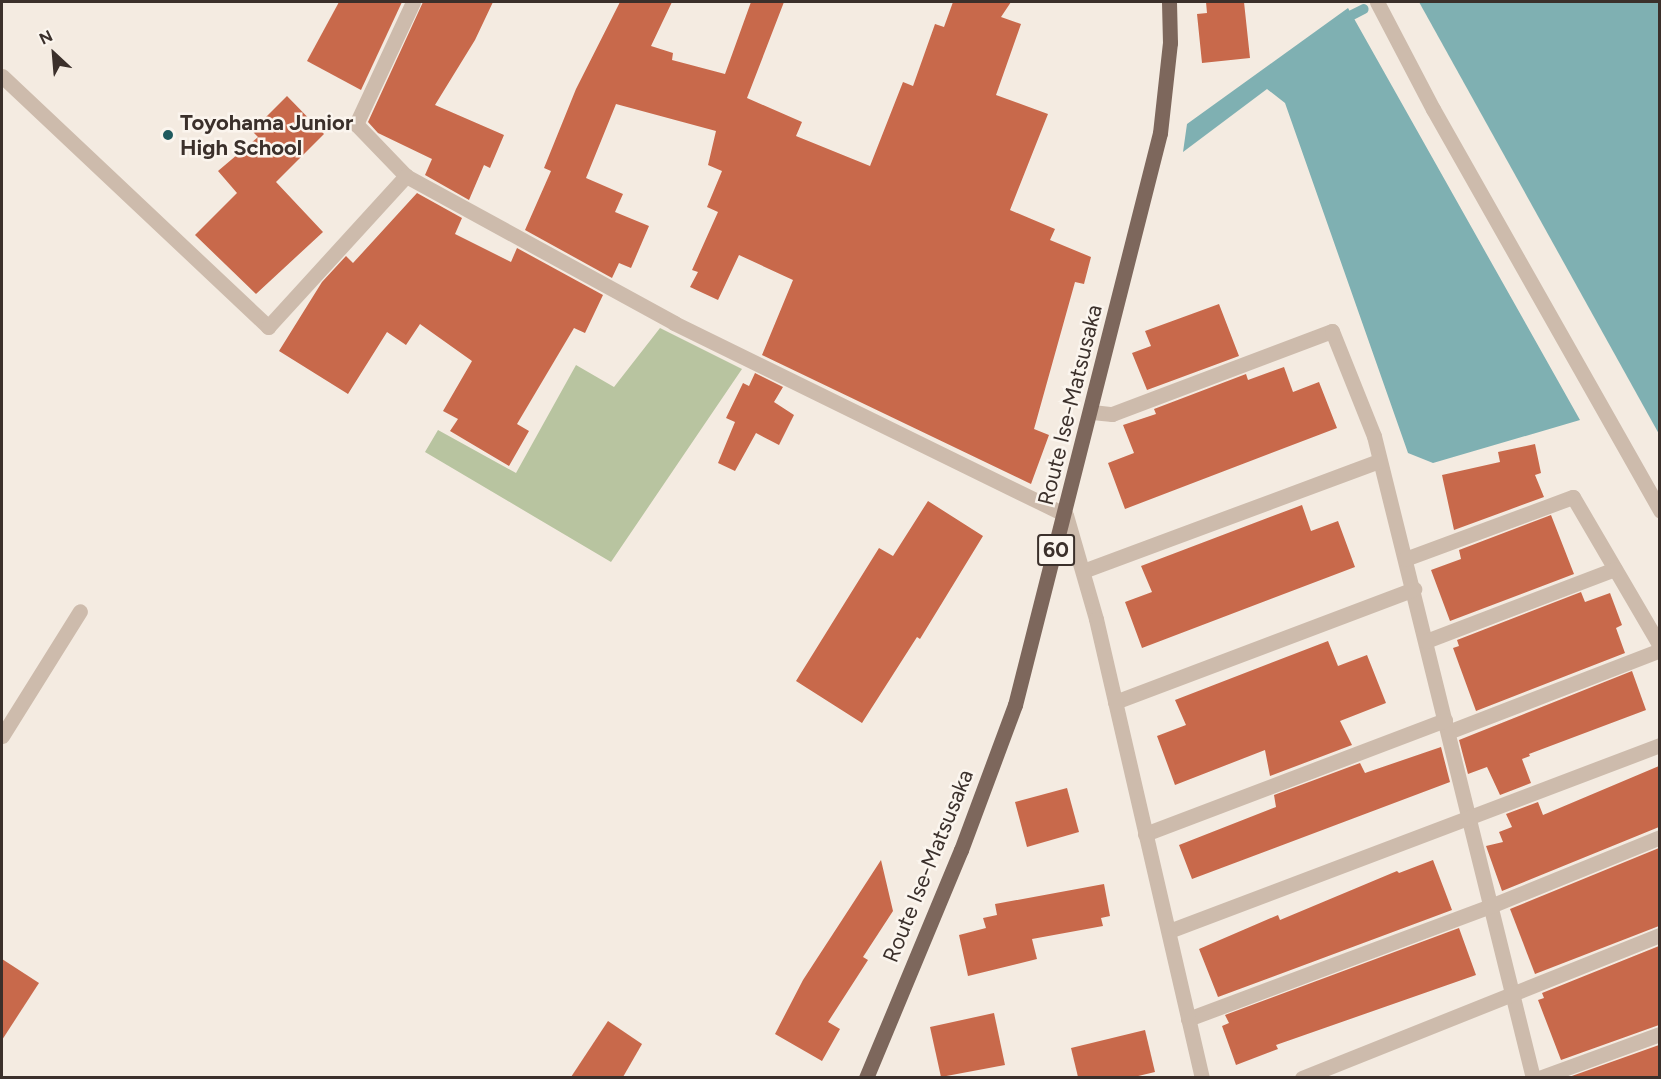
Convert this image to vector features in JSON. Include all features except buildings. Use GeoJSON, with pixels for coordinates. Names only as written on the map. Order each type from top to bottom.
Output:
{"type":"FeatureCollection","features":[{"type":"Feature","properties":{"kind":"main road","name":"Route Ise-Matsusaka"},"geometry":{"type":"LineString","coordinates":[[866,1077],[962,850],[1015,705],[1066,515],[1160,134],[1170,43],[1169,2]]}},
{"type":"Feature","properties":{"kind":"street"},"geometry":{"type":"LineString","coordinates":[[412,2],[356,124],[406,176],[674,323],[1066,515],[1083,571],[1115,702],[1202,1077]]}},
{"type":"Feature","properties":{"kind":"street"},"geometry":{"type":"LineString","coordinates":[[1377,2],[1433,109],[1659,511]]}},
{"type":"Feature","properties":{"kind":"street"},"geometry":{"type":"LineString","coordinates":[[2,75],[268,327],[406,176]]}},
{"type":"Feature","properties":{"kind":"street"},"geometry":{"type":"LineString","coordinates":[[1092,411],[1112,414],[1332,331],[1374,436],[1404,559],[1414,589],[1488,907],[1533,1077]]}},
{"type":"Feature","properties":{"kind":"street"},"geometry":{"type":"LineString","coordinates":[[1083,571],[1379,461]]}},
{"type":"Feature","properties":{"kind":"street"},"geometry":{"type":"LineString","coordinates":[[1145,834],[1659,648],[1573,496],[1404,559]]}},
{"type":"Feature","properties":{"kind":"street"},"geometry":{"type":"LineString","coordinates":[[1426,641],[1615,569]]}},
{"type":"Feature","properties":{"kind":"street"},"geometry":{"type":"LineString","coordinates":[[1115,702],[1414,589]]}},
{"type":"Feature","properties":{"kind":"street"},"geometry":{"type":"LineString","coordinates":[[2,736],[80,611]]}},
{"type":"Feature","properties":{"kind":"street"},"geometry":{"type":"LineString","coordinates":[[1169,931],[1659,745]]}},
{"type":"Feature","properties":{"kind":"street"},"geometry":{"type":"LineString","coordinates":[[1188,1019],[1488,907],[1659,837]]}},
{"type":"Feature","properties":{"kind":"street"},"geometry":{"type":"LineString","coordinates":[[1302,1077],[1659,935]]}},
{"type":"Feature","properties":{"kind":"street"},"geometry":{"type":"LineString","coordinates":[[1539,1077],[1659,1034]]}},
{"type":"Feature","properties":{"kind":"green space"},"geometry":{"type":"Polygon","coordinates":[[[660,328],[742,369],[611,562],[425,452],[438,430],[516,473],[576,365],[614,387],[660,328]]]}},
{"type":"Feature","properties":{"kind":"water"},"geometry":{"type":"Polygon","coordinates":[[[1419,2],[1659,2],[1659,434],[1419,2]]]}},
{"type":"Feature","properties":{"kind":"water"},"geometry":{"type":"Polygon","coordinates":[[[1348,8],[1580,420],[1433,463],[1408,453],[1285,103],[1267,89],[1183,152],[1187,124],[1348,8]]]}},
{"type":"Feature","properties":{"kind":"waterway"},"geometry":{"type":"LineString","coordinates":[[1352,15],[1364,9]]}},
{"type":"Feature","properties":{"kind":"place","name":"Toyohama Junior High School"},"geometry":{"type":"Point","coordinates":[168,135]}}]}
